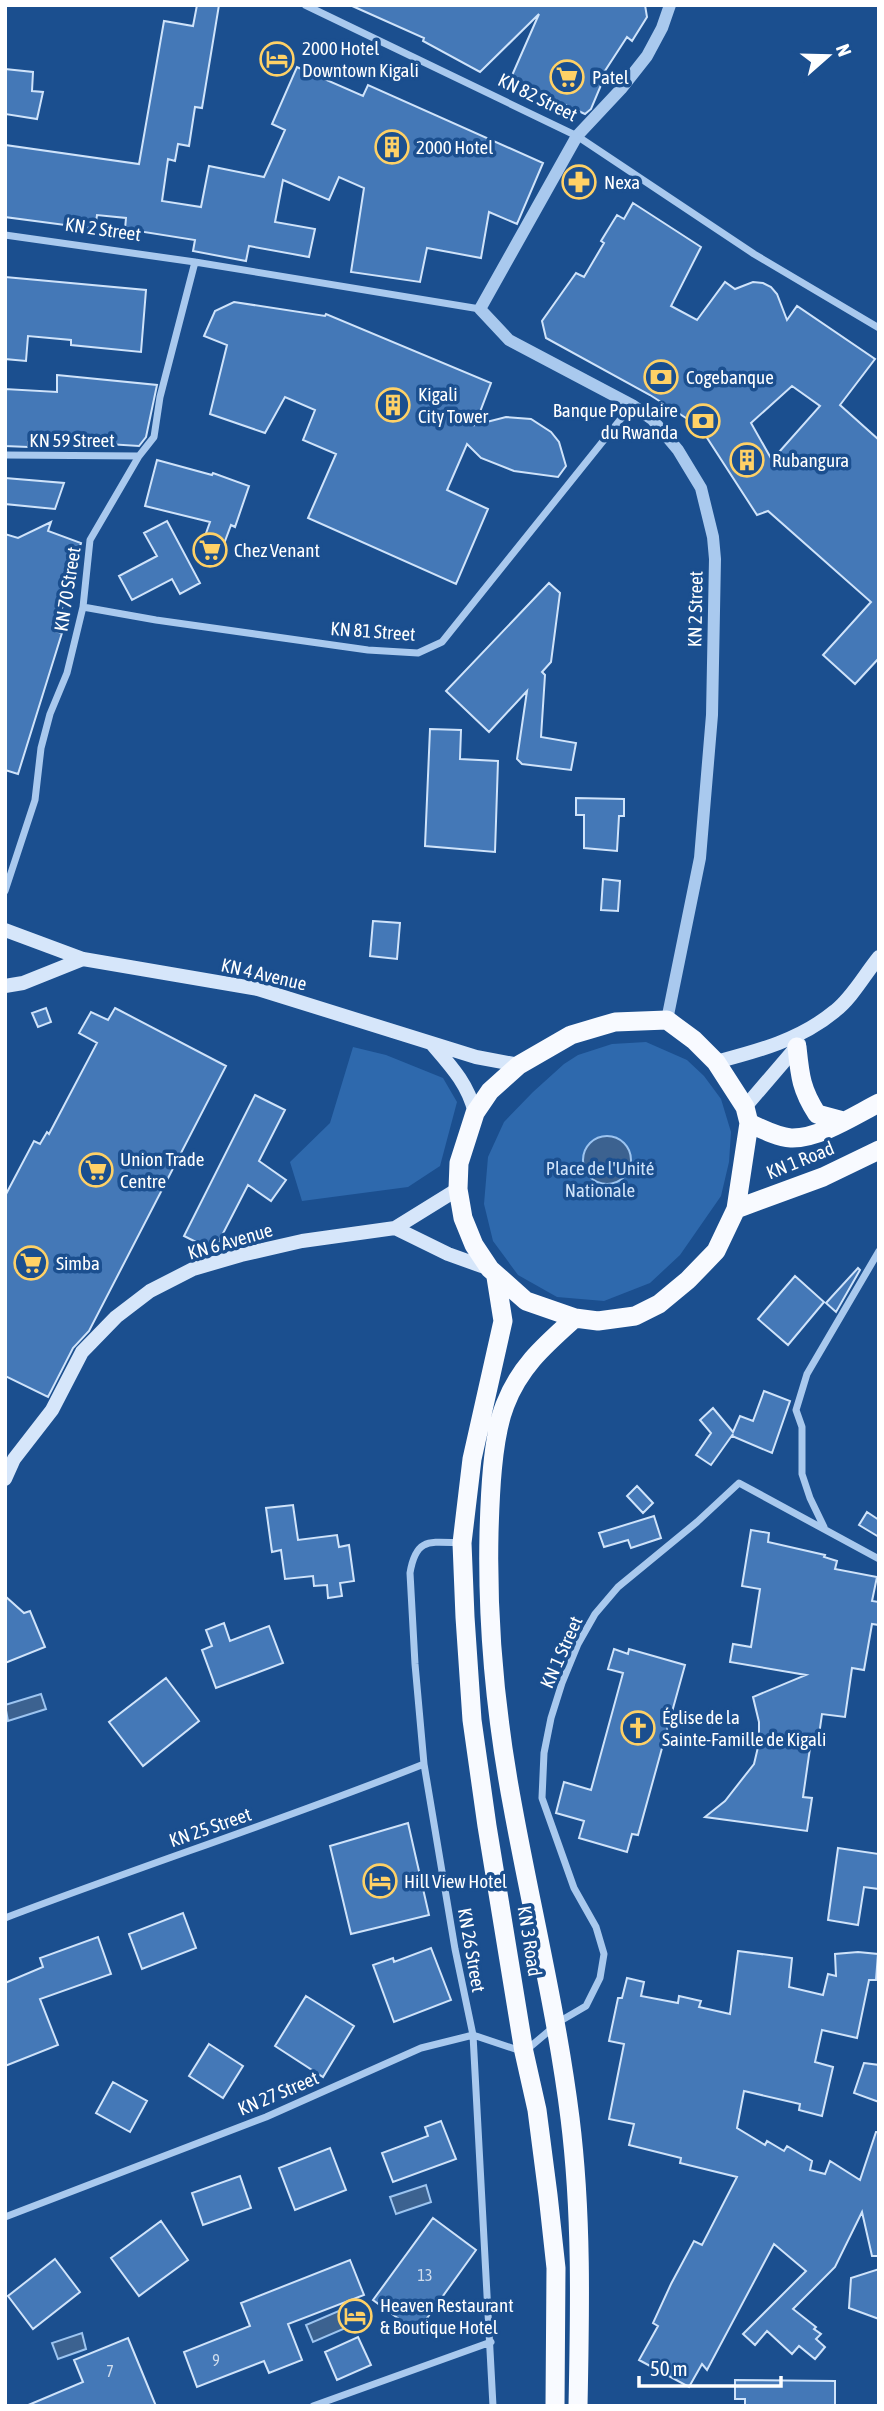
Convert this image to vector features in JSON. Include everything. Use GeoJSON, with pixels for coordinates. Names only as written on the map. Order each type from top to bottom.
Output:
{"type":"FeatureCollection","features":[{"type":"Feature","properties":{"kind":"highway"},"geometry":{"type":"LineString","coordinates":[[667,1020],[694,1040],[716,1062],[747,1115],[736,1209],[716,1251],[688,1280],[659,1304],[635,1317],[598,1321],[575,1318],[526,1301],[493,1273],[474,1245],[463,1218],[458,1189],[459,1163],[475,1113],[490,1091],[519,1065],[571,1035],[615,1022],[667,1020]]}},
{"type":"Feature","properties":{"kind":"highway"},"geometry":{"type":"LineString","coordinates":[[797,1046],[801,1082],[817,1114],[843,1121]]}},
{"type":"Feature","properties":{"kind":"highway","name":"KN 1 Road"},"geometry":{"type":"LineString","coordinates":[[747,1115],[771,1133],[791,1138],[811,1136],[879,1103]]}},
{"type":"Feature","properties":{"kind":"highway","name":"KN 1 Road"},"geometry":{"type":"LineString","coordinates":[[736,1209],[822,1178],[879,1150]]}},
{"type":"Feature","properties":{"kind":"highway","name":"KN 3 Road"},"geometry":{"type":"LineString","coordinates":[[493,1273],[503,1321],[472,1458],[462,1543],[472,1720],[524,2052],[537,2110],[556,2267],[555,2406]]}},
{"type":"Feature","properties":{"kind":"highway","name":"KN 3 Road"},"geometry":{"type":"LineString","coordinates":[[575,1318],[520,1373],[504,1407],[490,1499],[488,1559],[494,1677],[512,1805],[557,2024],[571,2120],[580,2221],[578,2406]]}},
{"type":"Feature","properties":{"kind":"main road","name":"KN 4 Avenue"},"geometry":{"type":"LineString","coordinates":[[5,930],[83,959],[258,989],[476,1057],[519,1065]]}},
{"type":"Feature","properties":{"kind":"main road"},"geometry":{"type":"LineString","coordinates":[[716,1062],[782,1042],[810,1028],[836,1010],[879,957]]}},
{"type":"Feature","properties":{"kind":"main road"},"geometry":{"type":"LineString","coordinates":[[5,986],[23,983],[83,959]]}},
{"type":"Feature","properties":{"kind":"main road"},"geometry":{"type":"LineString","coordinates":[[747,1115],[810,1028]]}},
{"type":"Feature","properties":{"kind":"main road"},"geometry":{"type":"LineString","coordinates":[[431,1043],[460,1077],[470,1094],[475,1113]]}},
{"type":"Feature","properties":{"kind":"main road","name":"KN 6 Avenue"},"geometry":{"type":"LineString","coordinates":[[5,1479],[15,1459],[52,1410],[82,1352],[116,1317],[150,1291],[193,1269],[241,1255],[302,1241],[395,1228],[458,1189]]}},
{"type":"Feature","properties":{"kind":"main road"},"geometry":{"type":"LineString","coordinates":[[395,1228],[493,1273]]}},
{"type":"Feature","properties":{"kind":"street","name":"KN 82 Street"},"geometry":{"type":"LineString","coordinates":[[305,5],[577,136],[480,309]]}},
{"type":"Feature","properties":{"kind":"street"},"geometry":{"type":"LineString","coordinates":[[670,5],[662,28],[647,56],[621,89],[577,136],[754,254],[879,328]]}},
{"type":"Feature","properties":{"kind":"street","name":"KN 2 Street"},"geometry":{"type":"LineString","coordinates":[[5,235],[195,262],[480,309],[509,340],[632,405],[652,419],[678,450],[701,488],[713,537],[715,559],[712,715],[700,858],[667,1020]]}},
{"type":"Feature","properties":{"kind":"street","name":"KN 70 Street"},"geometry":{"type":"LineString","coordinates":[[5,891],[34,800],[41,748],[50,714],[67,673],[83,607],[90,540],[139,456],[154,437],[160,397],[195,262]]}},
{"type":"Feature","properties":{"kind":"street","name":"KN 81 Street"},"geometry":{"type":"LineString","coordinates":[[83,607],[368,650],[418,653],[442,642],[632,405]]}},
{"type":"Feature","properties":{"kind":"street","name":"KN 59 Street"},"geometry":{"type":"LineString","coordinates":[[5,455],[139,456]]}},
{"type":"Feature","properties":{"kind":"street"},"geometry":{"type":"LineString","coordinates":[[824,1528],[802,1474],[802,1427],[796,1410],[807,1374],[879,1251]]}},
{"type":"Feature","properties":{"kind":"street","name":"KN 1 Street"},"geometry":{"type":"LineString","coordinates":[[557,2024],[586,2006],[600,1978],[604,1954],[596,1927],[574,1888],[542,1798],[544,1753],[551,1718],[578,1644],[595,1614],[618,1587],[697,1522],[739,1483],[879,1559]]}},
{"type":"Feature","properties":{"kind":"street","name":"KN 26 Street"},"geometry":{"type":"LineString","coordinates":[[462,1543],[430,1542],[417,1549],[412,1558],[410,1573],[424,1764],[455,1949],[473,2035],[493,2406]]}},
{"type":"Feature","properties":{"kind":"street","name":"KN 25 Street"},"geometry":{"type":"LineString","coordinates":[[5,1918],[424,1764]]}},
{"type":"Feature","properties":{"kind":"street"},"geometry":{"type":"LineString","coordinates":[[473,2035],[524,2052],[557,2024]]}},
{"type":"Feature","properties":{"kind":"street","name":"KN 27 Street"},"geometry":{"type":"LineString","coordinates":[[5,2217],[266,2117],[421,2048],[473,2035]]}},
{"type":"Feature","properties":{"kind":"street"},"geometry":{"type":"LineString","coordinates":[[313,2406],[491,2342]]}},
{"type":"Feature","properties":{"kind":"green space","name":"Place de l'Unité Nationale"},"geometry":{"type":"Polygon","coordinates":[[[646,1042],[687,1060],[704,1076],[721,1099],[731,1132],[729,1162],[721,1196],[680,1255],[650,1283],[604,1301],[557,1297],[518,1275],[493,1241],[484,1204],[488,1157],[504,1122],[564,1064],[578,1055],[612,1044],[646,1042]]]}},
{"type":"Feature","properties":{"kind":"green space"},"geometry":{"type":"Polygon","coordinates":[[[353,1047],[386,1055],[443,1078],[457,1102],[440,1166],[408,1187],[302,1201],[290,1162],[330,1123],[353,1047]]]}},
{"type":"Feature","properties":{"kind":"shaded area"},"geometry":{"type":"Polygon","coordinates":[[[607,1136],[624,1143],[631,1160],[624,1177],[607,1184],[590,1177],[583,1160],[590,1143],[607,1136]]]}},
{"type":"Feature","properties":{"kind":"shaded area"},"geometry":{"type":"Polygon","coordinates":[[[41,1694],[46,1709],[8,1721],[5,1705],[41,1694]]]}},
{"type":"Feature","properties":{"kind":"shaded area"},"geometry":{"type":"Polygon","coordinates":[[[426,2185],[431,2202],[396,2214],[390,2197],[426,2185]]]}},
{"type":"Feature","properties":{"kind":"shaded area"},"geometry":{"type":"Polygon","coordinates":[[[348,2307],[355,2324],[313,2342],[306,2325],[348,2307]]]}},
{"type":"Feature","properties":{"kind":"shaded area"},"geometry":{"type":"Polygon","coordinates":[[[82,2333],[86,2349],[58,2359],[52,2343],[82,2333]]]}},
{"type":"Feature","properties":{"kind":"building"},"geometry":{"type":"Polygon","coordinates":[[[197,5],[219,5],[202,108],[195,107],[189,146],[178,144],[175,161],[168,159],[162,201],[201,207],[209,166],[264,177],[285,130],[272,124],[297,67],[363,96],[368,85],[543,163],[517,224],[489,212],[481,258],[427,248],[420,282],[351,272],[364,188],[339,177],[329,200],[283,180],[275,222],[315,229],[309,257],[249,246],[246,261],[193,251],[195,240],[125,229],[126,218],[97,215],[95,229],[5,217],[5,145],[139,164],[164,21],[193,26],[197,5]]]}},
{"type":"Feature","properties":{"kind":"building"},"geometry":{"type":"Polygon","coordinates":[[[350,5],[645,5],[647,17],[632,41],[627,37],[601,77],[604,78],[591,109],[585,114],[510,80],[539,14],[480,72],[423,41],[424,38],[350,5]]]}},
{"type":"Feature","properties":{"kind":"building"},"geometry":{"type":"Polygon","coordinates":[[[5,69],[33,72],[32,91],[43,92],[37,119],[5,114],[5,69]]]}},
{"type":"Feature","properties":{"kind":"building"},"geometry":{"type":"Polygon","coordinates":[[[633,203],[701,247],[671,306],[697,320],[725,282],[735,289],[753,282],[763,283],[777,294],[787,320],[797,306],[875,359],[840,405],[879,440],[879,658],[855,684],[823,655],[871,602],[768,511],[757,515],[700,427],[650,395],[546,338],[542,321],[576,273],[584,277],[617,215],[624,219],[633,203]],[[792,386],[751,423],[772,460],[820,406],[792,386]]]}},
{"type":"Feature","properties":{"kind":"building"},"geometry":{"type":"Polygon","coordinates":[[[5,277],[146,290],[141,352],[71,345],[71,340],[28,336],[26,361],[5,359],[5,277]]]}},
{"type":"Feature","properties":{"kind":"building"},"geometry":{"type":"Polygon","coordinates":[[[234,302],[325,316],[326,314],[491,383],[475,425],[506,417],[531,419],[551,432],[559,442],[566,466],[558,477],[514,471],[481,458],[467,444],[447,490],[488,509],[456,584],[308,518],[336,454],[303,440],[315,410],[285,397],[265,433],[210,414],[227,345],[204,336],[215,311],[234,302]]]}},
{"type":"Feature","properties":{"kind":"building"},"geometry":{"type":"Polygon","coordinates":[[[57,375],[157,385],[146,437],[139,446],[44,440],[28,442],[28,447],[5,446],[5,389],[57,392],[57,375]]]}},
{"type":"Feature","properties":{"kind":"building"},"geometry":{"type":"Polygon","coordinates":[[[157,460],[212,475],[213,473],[249,486],[235,527],[231,525],[218,560],[199,553],[210,522],[145,506],[157,460]]]}},
{"type":"Feature","properties":{"kind":"building"},"geometry":{"type":"Polygon","coordinates":[[[5,478],[64,483],[55,509],[5,504],[5,478]]]}},
{"type":"Feature","properties":{"kind":"building"},"geometry":{"type":"Polygon","coordinates":[[[167,521],[200,583],[180,594],[172,579],[132,600],[119,576],[157,556],[144,533],[167,521]]]}},
{"type":"Feature","properties":{"kind":"building"},"geometry":{"type":"Polygon","coordinates":[[[51,522],[48,531],[81,543],[73,568],[78,569],[72,587],[69,586],[55,631],[62,633],[18,774],[5,770],[5,534],[18,538],[51,522]]]}},
{"type":"Feature","properties":{"kind":"building"},"geometry":{"type":"Polygon","coordinates":[[[549,583],[560,593],[551,662],[542,672],[545,675],[541,737],[576,743],[571,770],[522,764],[517,759],[527,691],[489,732],[446,691],[549,583]]]}},
{"type":"Feature","properties":{"kind":"building"},"geometry":{"type":"Polygon","coordinates":[[[430,729],[461,730],[460,759],[498,761],[495,852],[425,846],[430,729]]]}},
{"type":"Feature","properties":{"kind":"building"},"geometry":{"type":"Polygon","coordinates":[[[576,798],[624,799],[624,816],[619,816],[617,851],[584,848],[584,815],[576,815],[576,798]]]}},
{"type":"Feature","properties":{"kind":"building"},"geometry":{"type":"Polygon","coordinates":[[[603,879],[620,881],[618,911],[601,910],[603,879]]]}},
{"type":"Feature","properties":{"kind":"building"},"geometry":{"type":"Polygon","coordinates":[[[373,921],[400,923],[397,959],[370,956],[373,921]]]}},
{"type":"Feature","properties":{"kind":"building"},"geometry":{"type":"Polygon","coordinates":[[[46,1008],[51,1022],[38,1027],[32,1013],[46,1008]]]}},
{"type":"Feature","properties":{"kind":"building","name":"Union Trade Centre"},"geometry":{"type":"Polygon","coordinates":[[[115,1008],[226,1066],[89,1331],[73,1348],[48,1397],[5,1376],[5,1196],[34,1141],[40,1144],[47,1132],[49,1134],[97,1043],[79,1033],[91,1012],[108,1020],[115,1008]]]}},
{"type":"Feature","properties":{"kind":"building"},"geometry":{"type":"Polygon","coordinates":[[[255,1095],[285,1110],[259,1161],[286,1180],[271,1201],[248,1185],[214,1251],[184,1236],[255,1095]]]}},
{"type":"Feature","properties":{"kind":"building"},"geometry":{"type":"Polygon","coordinates":[[[858,1268],[860,1270],[836,1312],[826,1303],[858,1268]]]}},
{"type":"Feature","properties":{"kind":"building"},"geometry":{"type":"Polygon","coordinates":[[[795,1276],[824,1302],[788,1345],[758,1319],[795,1276]]]}},
{"type":"Feature","properties":{"kind":"building"},"geometry":{"type":"Polygon","coordinates":[[[764,1391],[790,1401],[772,1453],[732,1436],[733,1434],[711,1465],[696,1455],[711,1433],[700,1420],[713,1408],[733,1432],[740,1416],[753,1421],[764,1391]]]}},
{"type":"Feature","properties":{"kind":"building"},"geometry":{"type":"Polygon","coordinates":[[[637,1486],[653,1503],[643,1513],[627,1496],[637,1486]]]}},
{"type":"Feature","properties":{"kind":"building"},"geometry":{"type":"Polygon","coordinates":[[[293,1505],[298,1540],[337,1535],[339,1547],[349,1545],[354,1581],[340,1583],[342,1596],[328,1598],[327,1585],[314,1586],[313,1576],[285,1579],[281,1550],[272,1552],[266,1508],[293,1505]]]}},
{"type":"Feature","properties":{"kind":"building"},"geometry":{"type":"Polygon","coordinates":[[[867,1512],[879,1520],[879,1537],[859,1525],[867,1512]]]}},
{"type":"Feature","properties":{"kind":"building"},"geometry":{"type":"Polygon","coordinates":[[[654,1516],[661,1538],[631,1548],[628,1540],[604,1547],[599,1533],[654,1516]]]}},
{"type":"Feature","properties":{"kind":"building"},"geometry":{"type":"Polygon","coordinates":[[[751,1530],[769,1533],[768,1542],[825,1555],[824,1557],[837,1561],[835,1569],[877,1577],[872,1601],[879,1602],[879,1625],[872,1624],[864,1670],[852,1668],[845,1717],[822,1714],[819,1735],[812,1734],[803,1797],[812,1798],[807,1831],[705,1817],[725,1801],[754,1764],[759,1743],[759,1722],[753,1697],[806,1675],[730,1662],[733,1644],[751,1647],[760,1589],[742,1586],[751,1530]]]}},
{"type":"Feature","properties":{"kind":"building"},"geometry":{"type":"Polygon","coordinates":[[[5,1596],[24,1613],[30,1611],[45,1647],[5,1663],[5,1596]]]}},
{"type":"Feature","properties":{"kind":"building"},"geometry":{"type":"Polygon","coordinates":[[[224,1623],[230,1641],[269,1626],[283,1663],[216,1688],[202,1650],[212,1646],[206,1630],[224,1623]]]}},
{"type":"Feature","properties":{"kind":"building","name":"Église de la Sainte-Famille de Kigali"},"geometry":{"type":"Polygon","coordinates":[[[614,1649],[628,1654],[629,1649],[685,1665],[638,1835],[632,1834],[627,1852],[579,1838],[584,1821],[556,1813],[564,1782],[591,1790],[623,1673],[608,1669],[614,1649]]]}},
{"type":"Feature","properties":{"kind":"building"},"geometry":{"type":"Polygon","coordinates":[[[166,1678],[199,1721],[143,1766],[109,1722],[166,1678]]]}},
{"type":"Feature","properties":{"kind":"building","name":"Hill View Hotel"},"geometry":{"type":"Polygon","coordinates":[[[408,1823],[429,1915],[351,1934],[330,1846],[408,1823]]]}},
{"type":"Feature","properties":{"kind":"building"},"geometry":{"type":"Polygon","coordinates":[[[838,1848],[879,1854],[879,1889],[864,1887],[858,1925],[828,1920],[838,1848]]]}},
{"type":"Feature","properties":{"kind":"building"},"geometry":{"type":"Polygon","coordinates":[[[183,1913],[196,1948],[142,1969],[129,1934],[183,1913]]]}},
{"type":"Feature","properties":{"kind":"building"},"geometry":{"type":"Polygon","coordinates":[[[98,1937],[111,1974],[40,1999],[58,2045],[5,2066],[5,1983],[43,1967],[40,1958],[98,1937]]]}},
{"type":"Feature","properties":{"kind":"building"},"geometry":{"type":"Polygon","coordinates":[[[431,1948],[451,2000],[394,2022],[373,1965],[393,1958],[394,1962],[431,1948]]]}},
{"type":"Feature","properties":{"kind":"building"},"geometry":{"type":"Polygon","coordinates":[[[738,1951],[792,1958],[789,1987],[823,1995],[828,1974],[836,1976],[835,1954],[878,1954],[876,1980],[869,1980],[857,2038],[822,2030],[815,2062],[833,2067],[822,2116],[799,2110],[800,2104],[744,2091],[737,2128],[765,2145],[767,2141],[784,2151],[787,2146],[812,2161],[810,2170],[825,2174],[830,2161],[860,2180],[876,2132],[879,2132],[879,2256],[872,2256],[862,2212],[835,2267],[793,2309],[821,2334],[816,2339],[825,2347],[815,2359],[799,2346],[792,2354],[767,2331],[755,2345],[743,2334],[806,2271],[774,2244],[707,2370],[702,2364],[689,2387],[639,2360],[658,2326],[653,2323],[694,2241],[702,2245],[737,2177],[680,2163],[681,2158],[629,2145],[634,2124],[609,2119],[624,2044],[609,2041],[618,1998],[622,1998],[627,1978],[644,1982],[641,1996],[678,2003],[679,1996],[701,2001],[699,2007],[730,2014],[738,1951]]]}},
{"type":"Feature","properties":{"kind":"building"},"geometry":{"type":"Polygon","coordinates":[[[306,1996],[354,2026],[323,2077],[275,2046],[306,1996]]]}},
{"type":"Feature","properties":{"kind":"building"},"geometry":{"type":"Polygon","coordinates":[[[209,2044],[243,2066],[223,2098],[189,2076],[209,2044]]]}},
{"type":"Feature","properties":{"kind":"building"},"geometry":{"type":"Polygon","coordinates":[[[864,2063],[879,2065],[879,2102],[854,2093],[864,2063]]]}},
{"type":"Feature","properties":{"kind":"building"},"geometry":{"type":"Polygon","coordinates":[[[113,2082],[147,2101],[130,2132],[96,2113],[113,2082]]]}},
{"type":"Feature","properties":{"kind":"building"},"geometry":{"type":"Polygon","coordinates":[[[441,2121],[456,2159],[393,2182],[382,2153],[428,2136],[425,2127],[441,2121]]]}},
{"type":"Feature","properties":{"kind":"building"},"geometry":{"type":"Polygon","coordinates":[[[330,2148],[346,2190],[295,2210],[279,2168],[330,2148]]]}},
{"type":"Feature","properties":{"kind":"building"},"geometry":{"type":"Polygon","coordinates":[[[240,2176],[251,2208],[203,2225],[192,2193],[240,2176]]]}},
{"type":"Feature","properties":{"kind":"building"},"geometry":{"type":"Polygon","coordinates":[[[433,2218],[476,2250],[417,2332],[373,2300],[433,2218]]]}},
{"type":"Feature","properties":{"kind":"building"},"geometry":{"type":"Polygon","coordinates":[[[161,2221],[188,2260],[139,2296],[111,2258],[161,2221]]]}},
{"type":"Feature","properties":{"kind":"building"},"geometry":{"type":"Polygon","coordinates":[[[55,2259],[80,2292],[33,2329],[8,2296],[55,2259]]]}},
{"type":"Feature","properties":{"kind":"building"},"geometry":{"type":"Polygon","coordinates":[[[350,2260],[364,2295],[288,2324],[302,2360],[269,2373],[264,2361],[197,2387],[184,2352],[250,2326],[241,2303],[350,2260]]]}},
{"type":"Feature","properties":{"kind":"building"},"geometry":{"type":"Polygon","coordinates":[[[879,2269],[879,2319],[849,2308],[851,2278],[879,2269]]]}},
{"type":"Feature","properties":{"kind":"building"},"geometry":{"type":"Polygon","coordinates":[[[358,2337],[371,2365],[337,2380],[325,2352],[358,2337]]]}},
{"type":"Feature","properties":{"kind":"building"},"geometry":{"type":"Polygon","coordinates":[[[128,2338],[156,2406],[26,2406],[83,2382],[74,2360],[128,2338]]]}},
{"type":"Feature","properties":{"kind":"building"},"geometry":{"type":"Polygon","coordinates":[[[735,2380],[835,2381],[835,2406],[745,2406],[745,2399],[735,2399],[735,2380]]]}},
{"type":"Feature","properties":{"kind":"place","name":"2000 Hotel Downtown Kigali"},"geometry":{"type":"Point","coordinates":[277,59]}},
{"type":"Feature","properties":{"kind":"place","name":"Patel"},"geometry":{"type":"Point","coordinates":[567,77]}},
{"type":"Feature","properties":{"kind":"place","name":"2000 Hotel"},"geometry":{"type":"Point","coordinates":[392,147]}},
{"type":"Feature","properties":{"kind":"place","name":"Nexa"},"geometry":{"type":"Point","coordinates":[579,182]}},
{"type":"Feature","properties":{"kind":"place","name":"Cogebanque"},"geometry":{"type":"Point","coordinates":[661,377]}},
{"type":"Feature","properties":{"kind":"place","name":"Kigali City Tower"},"geometry":{"type":"Point","coordinates":[393,405]}},
{"type":"Feature","properties":{"kind":"place","name":"Banque Populaire du Rwanda"},"geometry":{"type":"Point","coordinates":[703,421]}},
{"type":"Feature","properties":{"kind":"place","name":"Rubangura"},"geometry":{"type":"Point","coordinates":[747,460]}},
{"type":"Feature","properties":{"kind":"place","name":"Chez Venant"},"geometry":{"type":"Point","coordinates":[210,550]}},
{"type":"Feature","properties":{"kind":"place","name":"Union Trade Centre"},"geometry":{"type":"Point","coordinates":[96,1170]}},
{"type":"Feature","properties":{"kind":"place","name":"Simba"},"geometry":{"type":"Point","coordinates":[31,1263]}},
{"type":"Feature","properties":{"kind":"place","name":"Église de la Sainte-Famille de Kigali"},"geometry":{"type":"Point","coordinates":[638,1728]}},
{"type":"Feature","properties":{"kind":"place","name":"Hill View Hotel"},"geometry":{"type":"Point","coordinates":[380,1881]}},
{"type":"Feature","properties":{"kind":"place","name":"Heaven Restaurant & Boutique Hotel"},"geometry":{"type":"Point","coordinates":[355,2316]}}]}
